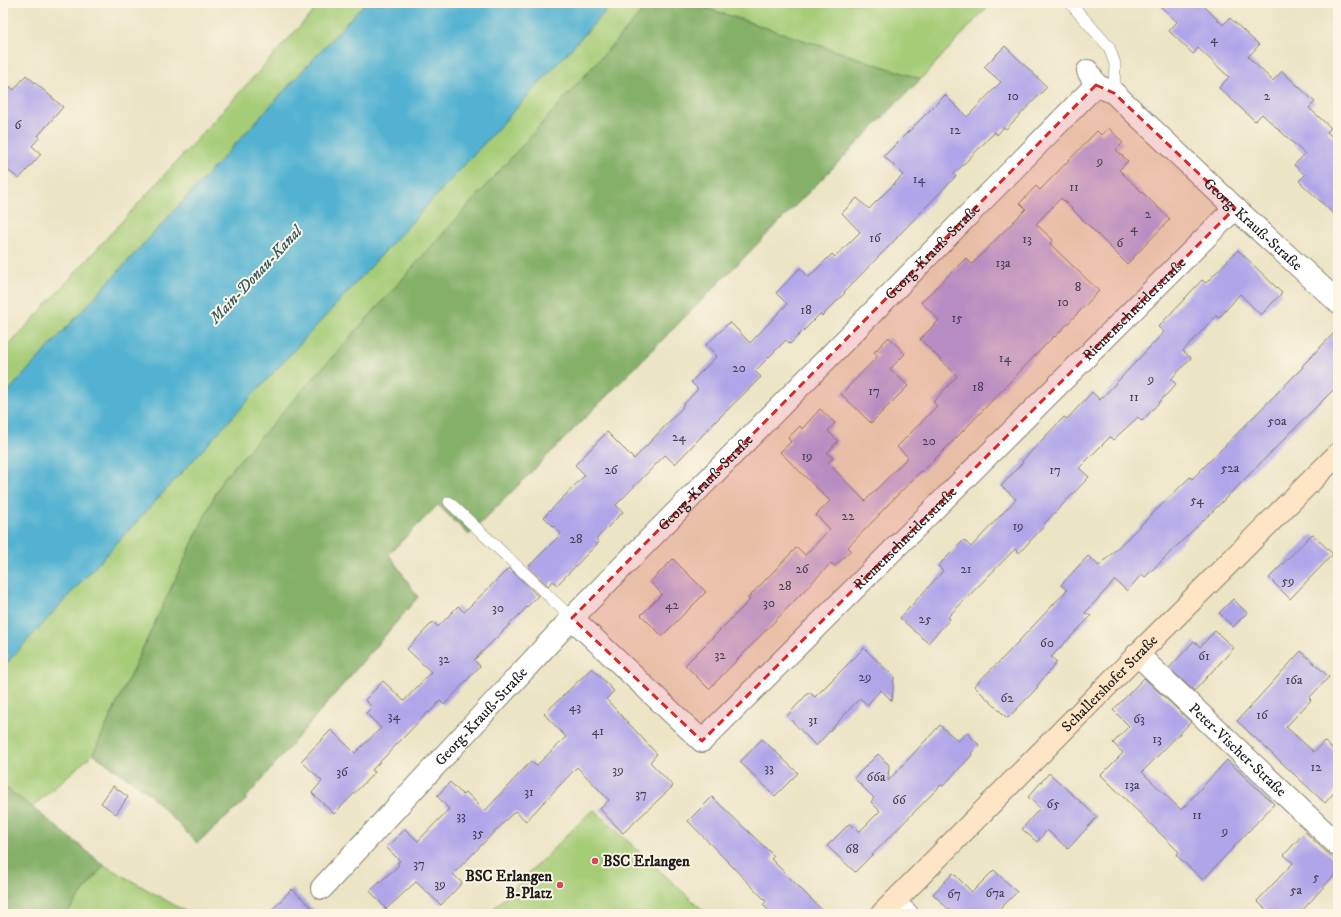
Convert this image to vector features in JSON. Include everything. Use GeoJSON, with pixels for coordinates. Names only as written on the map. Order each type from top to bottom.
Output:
{"type":"FeatureCollection","features":[{"type":"Feature","properties":{"kind":"street","name":"Georg-Krauß-Straße"},"geometry":{"type":"LineString","coordinates":[[322,888],[572,618],[1100,83],[1338,302]]}},
{"type":"Feature","properties":{"kind":"street","name":"Riemenschneiderstraße"},"geometry":{"type":"LineString","coordinates":[[572,618],[702,742],[1235,208]]}},
{"type":"Feature","properties":{"kind":"street","name":"Schallershofer Straße"},"geometry":{"type":"LineString","coordinates":[[894,910],[1138,654],[1338,454]]}},
{"type":"Feature","properties":{"kind":"street","name":"Peter-Vischer-Straße"},"geometry":{"type":"LineString","coordinates":[[1138,654],[1338,845]]}},
{"type":"Feature","properties":{"kind":"lane"},"geometry":{"type":"LineString","coordinates":[[1076,5],[1105,41],[1112,53],[1115,64],[1100,83]]}},
{"type":"Feature","properties":{"kind":"lane"},"geometry":{"type":"LineString","coordinates":[[449,502],[572,618]]}},
{"type":"Feature","properties":{"kind":"highlighted area"},"geometry":{"type":"Polygon","coordinates":[[[1096,85],[1114,93],[1235,208],[702,741],[572,618],[1096,85]]]}},
{"type":"Feature","properties":{"kind":"green space"},"geometry":{"type":"Polygon","coordinates":[[[321,3],[365,3],[3,397],[3,352],[321,3]]]}},
{"type":"Feature","properties":{"kind":"green space"},"geometry":{"type":"Polygon","coordinates":[[[613,3],[650,3],[222,480],[93,754],[32,807],[3,786],[3,667],[613,3]]]}},
{"type":"Feature","properties":{"kind":"green space"},"geometry":{"type":"Polygon","coordinates":[[[650,3],[691,3],[921,79],[469,535],[438,505],[389,554],[418,597],[246,798],[246,800],[197,843],[145,790],[93,754],[222,480],[650,3]]]}},
{"type":"Feature","properties":{"kind":"green space"},"geometry":{"type":"Polygon","coordinates":[[[691,3],[991,3],[921,79],[691,3]]]}},
{"type":"Feature","properties":{"kind":"green space"},"geometry":{"type":"Polygon","coordinates":[[[3,786],[32,807],[104,865],[66,914],[3,914],[3,786]]]}},
{"type":"Feature","properties":{"kind":"green space","name":"BSC Erlangen"},"geometry":{"type":"Polygon","coordinates":[[[593,809],[707,914],[488,914],[593,809]]]}},
{"type":"Feature","properties":{"kind":"green space"},"geometry":{"type":"Polygon","coordinates":[[[104,865],[190,914],[66,914],[104,865]]]}},
{"type":"Feature","properties":{"kind":"water","name":"Main-Donau-Kanal"},"geometry":{"type":"Polygon","coordinates":[[[365,3],[613,3],[3,667],[3,397],[365,3]]]}},
{"type":"Feature","properties":{"kind":"building"},"geometry":{"type":"Polygon","coordinates":[[[1157,3],[1201,3],[1223,25],[1230,18],[1259,45],[1248,57],[1273,81],[1282,71],[1315,102],[1309,108],[1331,128],[1327,132],[1338,142],[1338,218],[1299,181],[1305,175],[1294,165],[1305,154],[1262,114],[1255,121],[1219,88],[1229,77],[1198,48],[1193,54],[1169,31],[1177,22],[1157,3]]]}},
{"type":"Feature","properties":{"kind":"building"},"geometry":{"type":"Polygon","coordinates":[[[1005,46],[1047,87],[1006,129],[1004,127],[997,135],[995,132],[954,174],[956,176],[822,316],[820,314],[790,344],[786,340],[755,371],[761,377],[675,464],[665,455],[616,505],[623,512],[596,539],[599,542],[557,585],[553,581],[548,586],[528,567],[561,534],[544,517],[585,475],[575,465],[607,432],[634,459],[698,389],[691,382],[717,356],[706,345],[730,322],[750,343],[787,304],[776,293],[800,268],[809,277],[832,254],[835,257],[860,232],[842,213],[857,198],[869,209],[903,175],[884,156],[945,95],[967,117],[1001,82],[984,67],[1005,46]]]}},
{"type":"Feature","properties":{"kind":"building"},"geometry":{"type":"Polygon","coordinates":[[[26,75],[63,107],[38,136],[40,137],[32,146],[41,154],[19,179],[3,166],[3,81],[14,90],[26,75]]]}},
{"type":"Feature","properties":{"kind":"building"},"geometry":{"type":"Polygon","coordinates":[[[1109,128],[1123,143],[1116,150],[1128,161],[1119,170],[1170,219],[1127,264],[1061,198],[1036,224],[1053,240],[1050,244],[1099,291],[960,434],[879,514],[848,547],[851,550],[835,566],[831,563],[709,689],[685,665],[750,600],[748,598],[797,547],[805,555],[830,529],[816,515],[830,501],[780,452],[791,442],[788,438],[800,426],[802,429],[820,409],[835,423],[828,431],[838,441],[827,453],[833,458],[828,463],[865,501],[908,457],[897,447],[937,406],[933,402],[957,376],[920,339],[939,320],[921,302],[966,258],[972,264],[1026,209],[1020,203],[1036,186],[1040,190],[1097,131],[1101,135],[1109,128]]]}},
{"type":"Feature","properties":{"kind":"building"},"geometry":{"type":"Polygon","coordinates":[[[1238,250],[1282,293],[1261,315],[1240,294],[1219,318],[1216,316],[1183,351],[1191,358],[1171,379],[1176,384],[1142,421],[1138,417],[1113,440],[1110,437],[1079,468],[1089,477],[1044,524],[1045,525],[1019,553],[1015,549],[948,617],[950,619],[928,643],[900,618],[943,571],[938,566],[964,540],[971,547],[1016,499],[1001,486],[1023,462],[1022,461],[1064,417],[1067,419],[1092,392],[1100,400],[1164,332],[1158,327],[1202,280],[1206,283],[1238,250]]]}},
{"type":"Feature","properties":{"kind":"building"},"geometry":{"type":"Polygon","coordinates":[[[1338,329],[1338,385],[1145,577],[1142,574],[1127,591],[1115,580],[1085,613],[1091,616],[1051,657],[1057,662],[1037,686],[1038,687],[1008,718],[1006,717],[974,686],[1002,659],[1067,590],[1061,585],[1088,556],[1099,566],[1190,477],[1192,479],[1303,367],[1302,366],[1338,329]]]}},
{"type":"Feature","properties":{"kind":"building"},"geometry":{"type":"Polygon","coordinates":[[[889,337],[905,354],[890,369],[908,386],[871,423],[841,394],[878,356],[874,352],[889,337]]]}},
{"type":"Feature","properties":{"kind":"building"},"geometry":{"type":"Polygon","coordinates":[[[1312,534],[1333,554],[1290,599],[1269,578],[1312,534]]]}},
{"type":"Feature","properties":{"kind":"building"},"geometry":{"type":"Polygon","coordinates":[[[673,559],[706,592],[662,636],[641,615],[662,594],[650,582],[673,559]]]}},
{"type":"Feature","properties":{"kind":"building"},"geometry":{"type":"Polygon","coordinates":[[[509,568],[538,596],[474,660],[480,666],[444,705],[440,701],[429,713],[428,712],[372,770],[375,772],[334,814],[312,793],[322,781],[301,761],[331,730],[355,753],[381,728],[366,713],[372,707],[365,700],[383,681],[404,701],[431,672],[407,649],[433,622],[438,627],[458,606],[464,612],[509,568]]]}},
{"type":"Feature","properties":{"kind":"building"},"geometry":{"type":"Polygon","coordinates":[[[1233,599],[1247,613],[1233,627],[1219,613],[1233,599]]]}},
{"type":"Feature","properties":{"kind":"building"},"geometry":{"type":"Polygon","coordinates":[[[1215,631],[1234,648],[1194,691],[1169,668],[1194,641],[1200,647],[1215,631]]]}},
{"type":"Feature","properties":{"kind":"building"},"geometry":{"type":"Polygon","coordinates":[[[864,648],[894,677],[892,701],[881,690],[867,705],[860,698],[816,746],[787,716],[809,692],[815,697],[864,648]]]}},
{"type":"Feature","properties":{"kind":"building"},"geometry":{"type":"Polygon","coordinates":[[[1301,651],[1329,677],[1309,698],[1311,700],[1286,727],[1314,752],[1324,741],[1338,754],[1338,788],[1325,803],[1237,721],[1301,651]]]}},
{"type":"Feature","properties":{"kind":"building"},"geometry":{"type":"Polygon","coordinates":[[[592,668],[614,691],[606,699],[657,754],[650,762],[673,786],[623,833],[600,809],[609,800],[577,767],[526,821],[515,811],[453,874],[462,883],[441,905],[416,882],[386,909],[370,891],[399,865],[397,863],[400,861],[387,848],[405,829],[418,841],[449,809],[437,796],[450,782],[463,795],[466,792],[485,811],[531,761],[536,766],[566,737],[544,714],[592,668]]]}},
{"type":"Feature","properties":{"kind":"building"},"geometry":{"type":"Polygon","coordinates":[[[1144,678],[1191,722],[1142,772],[1181,810],[1227,760],[1274,804],[1203,880],[1176,855],[1179,852],[1101,775],[1123,753],[1113,743],[1129,726],[1113,710],[1144,678]]]}},
{"type":"Feature","properties":{"kind":"building"},"geometry":{"type":"Polygon","coordinates":[[[940,725],[958,741],[967,733],[979,745],[971,753],[972,755],[943,786],[941,785],[855,872],[827,846],[850,823],[859,832],[880,811],[871,802],[874,798],[854,778],[878,754],[889,765],[888,781],[940,725]]]}},
{"type":"Feature","properties":{"kind":"building"},"geometry":{"type":"Polygon","coordinates":[[[762,739],[798,773],[775,796],[740,762],[762,739]]]}},
{"type":"Feature","properties":{"kind":"building"},"geometry":{"type":"Polygon","coordinates":[[[1049,773],[1097,817],[1068,849],[1047,830],[1037,842],[1022,829],[1040,808],[1028,797],[1049,773]]]}},
{"type":"Feature","properties":{"kind":"building"},"geometry":{"type":"Polygon","coordinates":[[[113,786],[128,797],[116,814],[101,803],[113,786]]]}},
{"type":"Feature","properties":{"kind":"building"},"geometry":{"type":"Polygon","coordinates":[[[712,797],[774,856],[771,859],[826,914],[772,914],[763,905],[766,901],[688,821],[712,797]]]}},
{"type":"Feature","properties":{"kind":"building"},"geometry":{"type":"Polygon","coordinates":[[[1305,832],[1338,863],[1338,871],[1299,914],[1271,914],[1257,901],[1293,863],[1284,855],[1305,832]]]}},
{"type":"Feature","properties":{"kind":"building"},"geometry":{"type":"Polygon","coordinates":[[[994,870],[1017,892],[995,914],[953,914],[933,894],[953,873],[972,892],[994,870]]]}},
{"type":"Feature","properties":{"kind":"building"},"geometry":{"type":"Polygon","coordinates":[[[292,889],[318,914],[268,914],[292,889]]]}},
{"type":"Feature","properties":{"kind":"place","name":"BSC Erlangen"},"geometry":{"type":"Point","coordinates":[595,861]}},
{"type":"Feature","properties":{"kind":"place","name":"BSC Erlangen B-Platz"},"geometry":{"type":"Point","coordinates":[560,885]}}]}
